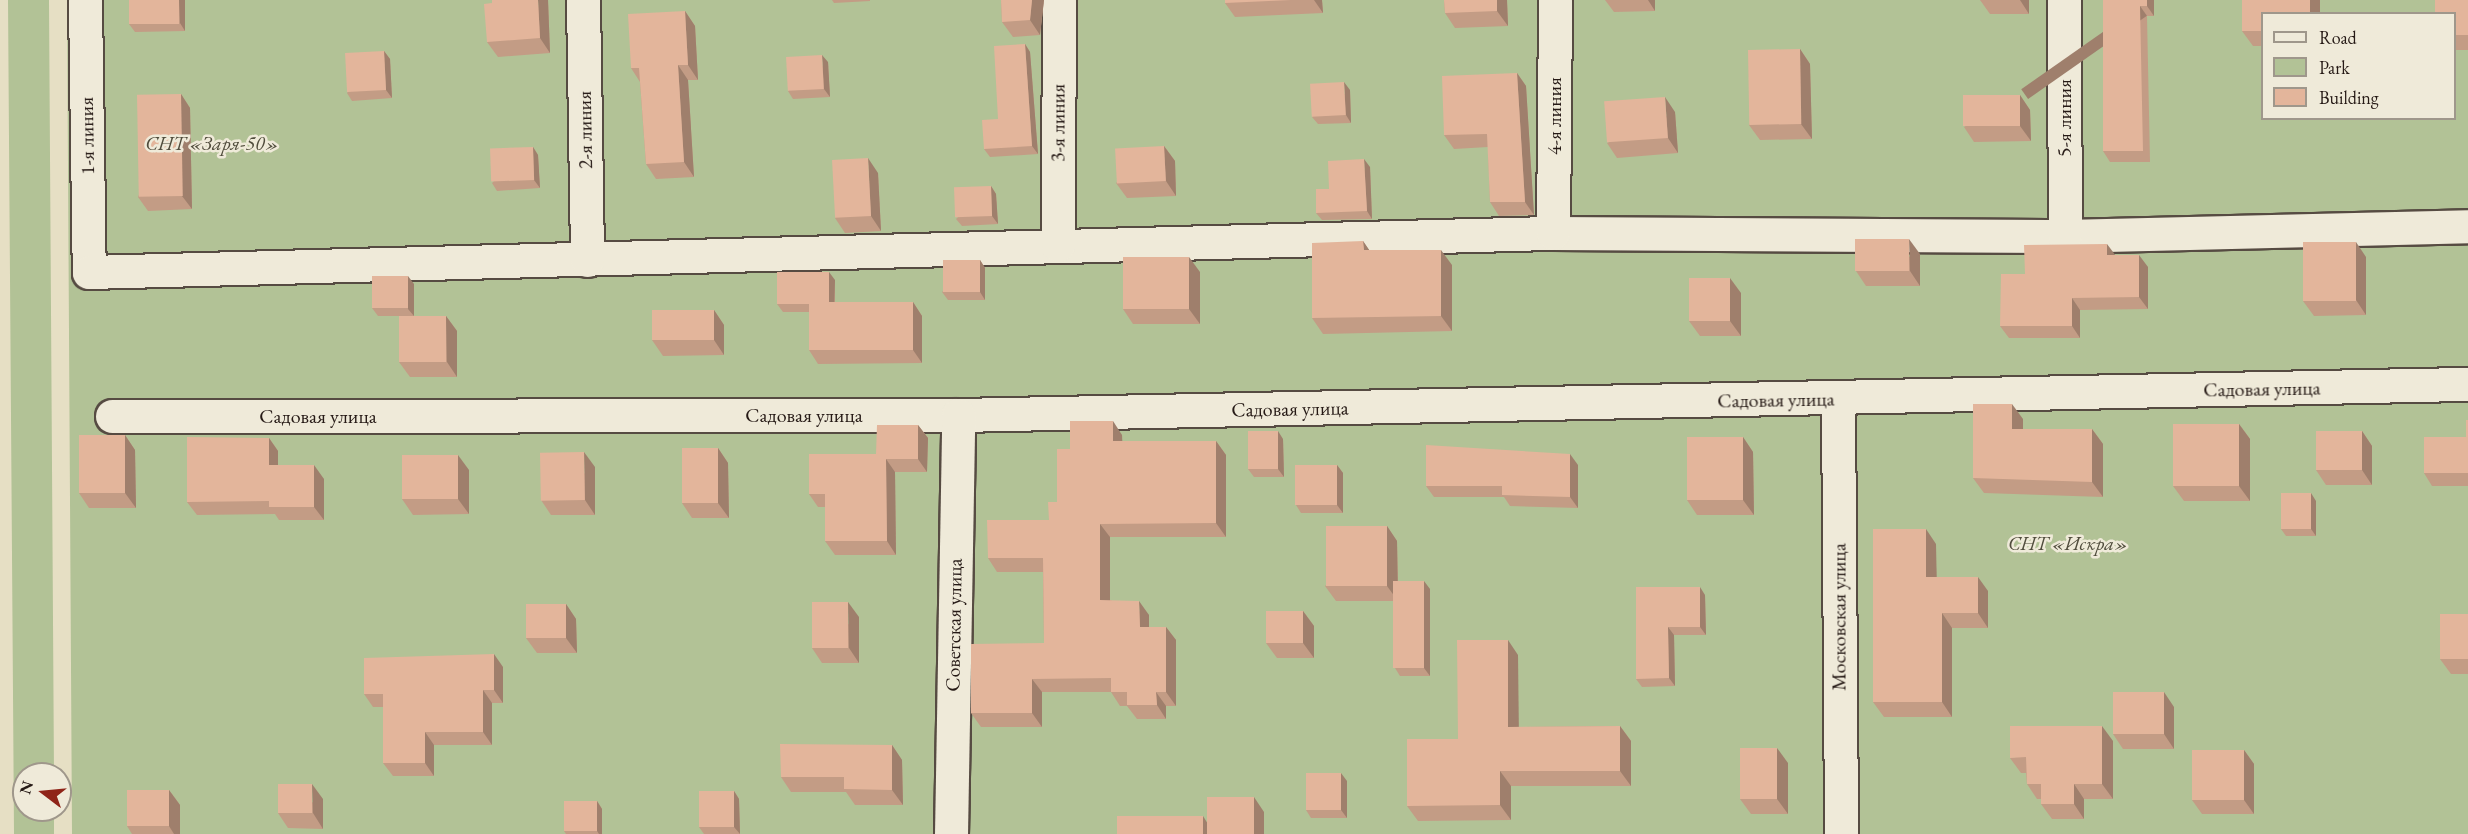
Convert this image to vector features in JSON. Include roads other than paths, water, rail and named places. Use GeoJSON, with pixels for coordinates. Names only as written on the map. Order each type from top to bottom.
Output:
{"type":"FeatureCollection","features":[{"type":"Feature","properties":{"kind":"street","name":"1-я линия"},"geometry":{"type":"LineString","coordinates":[[86,0],[89,272],[587,260]]}},
{"type":"Feature","properties":{"kind":"street","name":"2-я линия"},"geometry":{"type":"LineString","coordinates":[[583,0],[587,260]]}},
{"type":"Feature","properties":{"kind":"street","name":"3-я линия"},"geometry":{"type":"LineString","coordinates":[[1058,245],[1059,0]]}},
{"type":"Feature","properties":{"kind":"street","name":"4-я линия"},"geometry":{"type":"LineString","coordinates":[[1553,233],[1555,0]]}},
{"type":"Feature","properties":{"kind":"street","name":"5-я линия"},"geometry":{"type":"LineString","coordinates":[[2064,0],[2065,236]]}},
{"type":"Feature","properties":{"kind":"street"},"geometry":{"type":"LineString","coordinates":[[587,260],[1058,245],[1553,233],[2065,236],[2468,226]]}},
{"type":"Feature","properties":{"kind":"street","name":"Садовая улица"},"geometry":{"type":"LineString","coordinates":[[112,416],[958,415],[1838,399],[2468,384]]}},
{"type":"Feature","properties":{"kind":"street","name":"Московская улица"},"geometry":{"type":"LineString","coordinates":[[1838,399],[1841,834]]}},
{"type":"Feature","properties":{"kind":"street","name":"Советская улица"},"geometry":{"type":"LineString","coordinates":[[951,834],[958,415]]}},
{"type":"Feature","properties":{"kind":"park label","name":"СНТ «Заря-50»"},"geometry":{"type":"Point","coordinates":[212,143]}},
{"type":"Feature","properties":{"kind":"park label","name":"СНТ «Искра»"},"geometry":{"type":"Point","coordinates":[2068,543]}}]}
